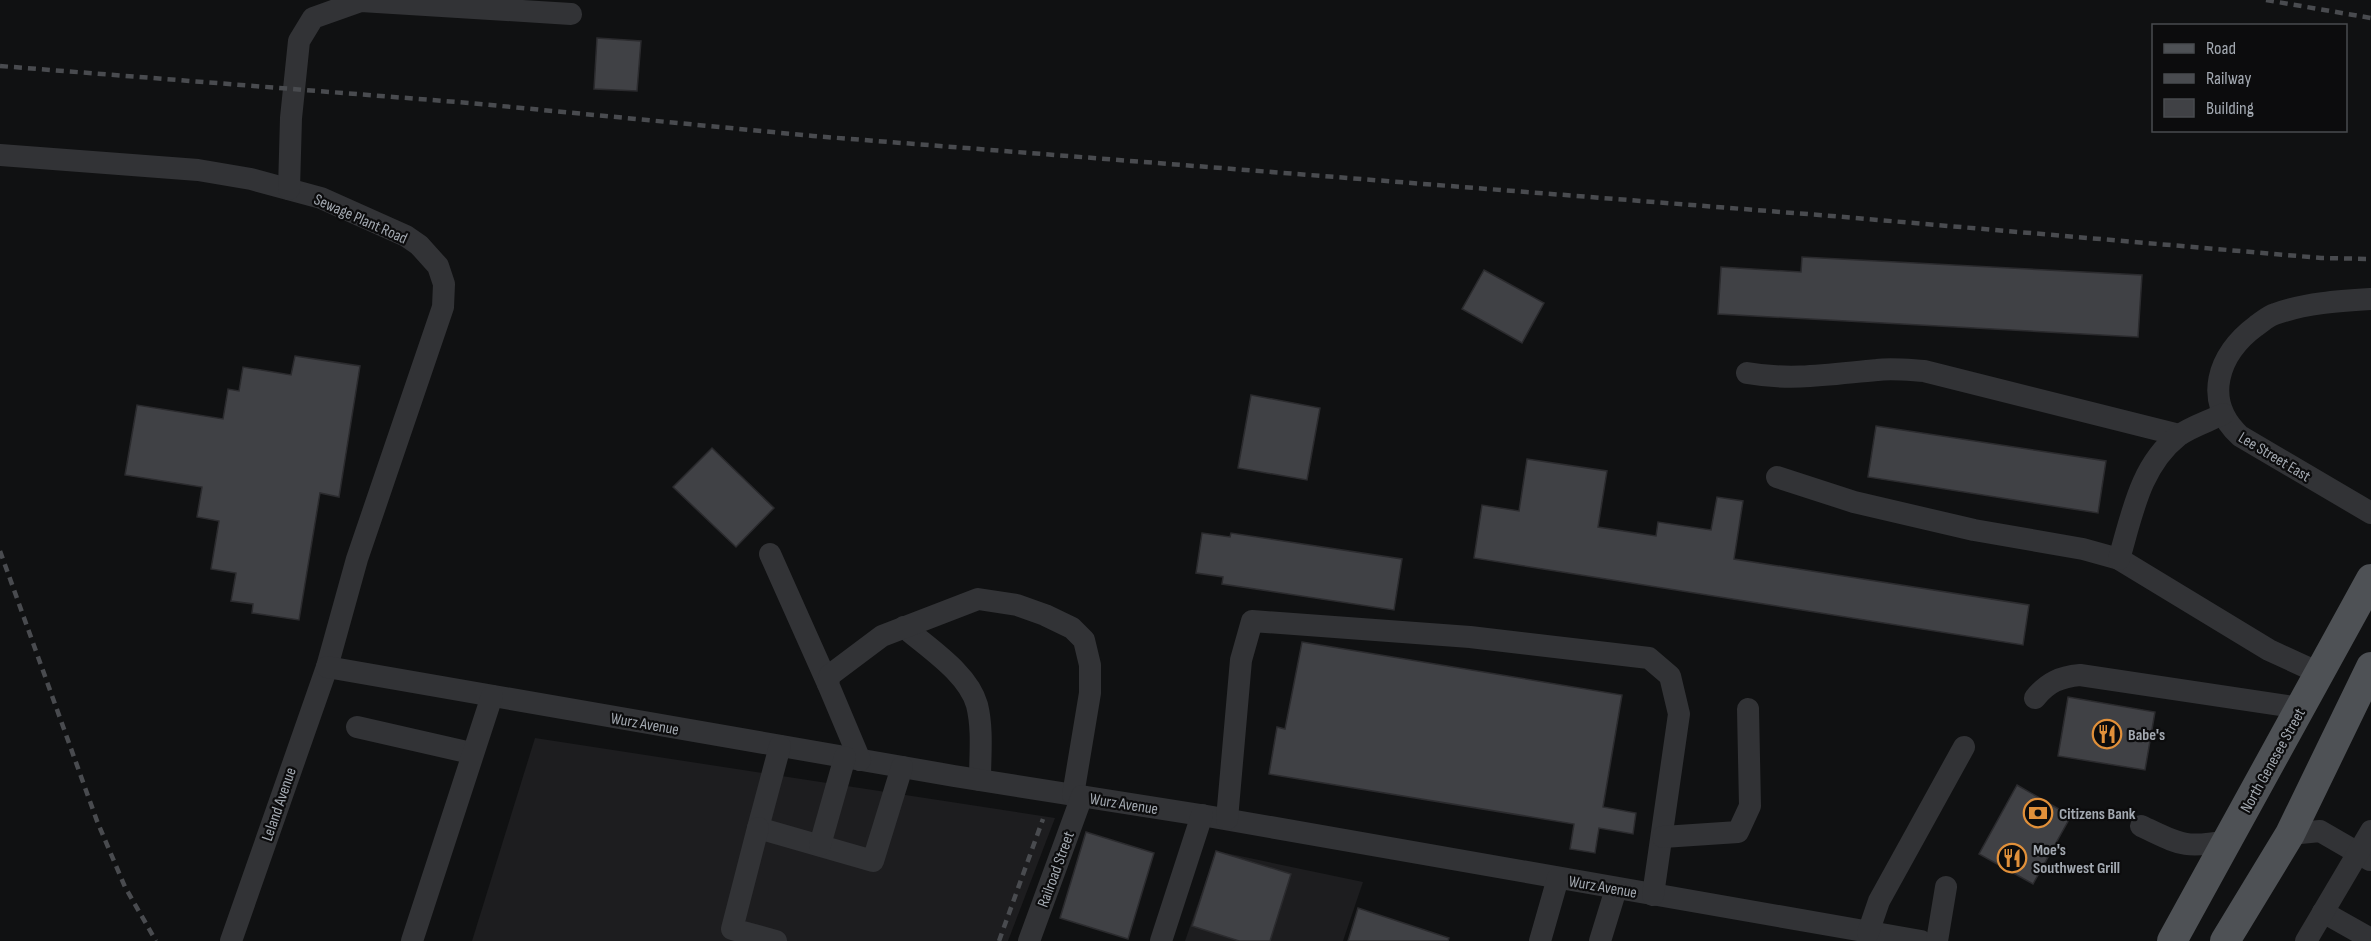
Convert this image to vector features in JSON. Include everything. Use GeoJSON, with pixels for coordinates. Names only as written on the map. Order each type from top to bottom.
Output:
{"type":"FeatureCollection","features":[{"type":"Feature","properties":{"kind":"main road","name":"North Genesee Street"},"geometry":{"type":"LineString","coordinates":[[2172,941],[2371,579]]}},
{"type":"Feature","properties":{"kind":"main road"},"geometry":{"type":"LineString","coordinates":[[2225,941],[2290,834],[2371,667]]}},
{"type":"Feature","properties":{"kind":"street"},"geometry":{"type":"LineString","coordinates":[[289,189],[291,118],[299,41],[313,18],[361,1],[571,14]]}},
{"type":"Feature","properties":{"kind":"street","name":"Sewage Plant Road"},"geometry":{"type":"LineString","coordinates":[[0,154],[198,170],[251,179],[321,198],[406,236],[419,245],[438,266],[444,284],[443,307],[357,559],[327,667]]}},
{"type":"Feature","properties":{"kind":"street","name":"Lee Street East"},"geometry":{"type":"LineString","coordinates":[[2371,299],[2319,303],[2272,314],[2242,336],[2224,362],[2217,382],[2219,401],[2227,424],[2240,436],[2371,513]]}},
{"type":"Feature","properties":{"kind":"street"},"geometry":{"type":"LineString","coordinates":[[1747,373],[1775,378],[1807,378],[1880,370],[1924,370],[2179,435]]}},
{"type":"Feature","properties":{"kind":"street"},"geometry":{"type":"LineString","coordinates":[[2119,559],[2138,494],[2155,458],[2179,435],[2223,414]]}},
{"type":"Feature","properties":{"kind":"street"},"geometry":{"type":"LineString","coordinates":[[1777,477],[1854,502],[1974,530],[2083,549],[2119,559],[2270,650],[2319,673]]}},
{"type":"Feature","properties":{"kind":"street"},"geometry":{"type":"LineString","coordinates":[[770,554],[828,684],[853,759],[820,845]]}},
{"type":"Feature","properties":{"kind":"street","name":"Railroad Street"},"geometry":{"type":"LineString","coordinates":[[904,627],[978,598],[1017,605],[1045,615],[1072,628],[1084,640],[1090,665],[1090,693],[1077,796],[1029,941]]}},
{"type":"Feature","properties":{"kind":"street"},"geometry":{"type":"LineString","coordinates":[[1227,819],[1241,660],[1252,621],[1470,637],[1649,658],[1670,676],[1679,714],[1653,895]]}},
{"type":"Feature","properties":{"kind":"street"},"geometry":{"type":"LineString","coordinates":[[828,684],[830,675],[882,636],[904,627],[960,675],[976,703],[980,780]]}},
{"type":"Feature","properties":{"kind":"street","name":"Wurz Avenue"},"geometry":{"type":"LineString","coordinates":[[327,667],[853,759],[1227,819],[1653,895],[1831,934],[1868,933],[1921,941]]}},
{"type":"Feature","properties":{"kind":"street","name":"Leland Avenue"},"geometry":{"type":"LineString","coordinates":[[231,941],[327,667]]}},
{"type":"Feature","properties":{"kind":"street"},"geometry":{"type":"LineString","coordinates":[[2036,698],[2045,686],[2064,677],[2080,675],[2301,708]]}},
{"type":"Feature","properties":{"kind":"street"},"geometry":{"type":"LineString","coordinates":[[412,941],[471,753],[492,696]]}},
{"type":"Feature","properties":{"kind":"street"},"geometry":{"type":"LineString","coordinates":[[1663,837],[1738,832],[1750,806],[1748,709]]}},
{"type":"Feature","properties":{"kind":"street"},"geometry":{"type":"LineString","coordinates":[[357,727],[471,753]]}},
{"type":"Feature","properties":{"kind":"street"},"geometry":{"type":"LineString","coordinates":[[776,941],[732,929],[780,746]]}},
{"type":"Feature","properties":{"kind":"street"},"geometry":{"type":"LineString","coordinates":[[1868,933],[1879,901],[1964,747]]}},
{"type":"Feature","properties":{"kind":"street"},"geometry":{"type":"LineString","coordinates":[[758,828],[873,861],[902,767]]}},
{"type":"Feature","properties":{"kind":"street"},"geometry":{"type":"LineString","coordinates":[[2307,799],[2320,831]]}},
{"type":"Feature","properties":{"kind":"street"},"geometry":{"type":"LineString","coordinates":[[1161,941],[1202,815]]}},
{"type":"Feature","properties":{"kind":"street"},"geometry":{"type":"LineString","coordinates":[[2141,826],[2184,846],[2227,841]]}},
{"type":"Feature","properties":{"kind":"street"},"geometry":{"type":"LineString","coordinates":[[2290,834],[2320,831],[2364,857]]}},
{"type":"Feature","properties":{"kind":"street"},"geometry":{"type":"LineString","coordinates":[[2306,941],[2330,916],[2364,857],[2371,831]]}},
{"type":"Feature","properties":{"kind":"street"},"geometry":{"type":"LineString","coordinates":[[1540,941],[1558,878]]}},
{"type":"Feature","properties":{"kind":"street"},"geometry":{"type":"LineString","coordinates":[[1937,941],[1946,887]]}},
{"type":"Feature","properties":{"kind":"street"},"geometry":{"type":"LineString","coordinates":[[1600,941],[1616,889]]}},
{"type":"Feature","properties":{"kind":"street"},"geometry":{"type":"LineString","coordinates":[[2330,916],[2371,939]]}},
{"type":"Feature","properties":{"kind":"street"},"geometry":{"type":"LineString","coordinates":[[2324,941],[2330,916]]}},
{"type":"Feature","properties":{"kind":"shaded area"},"geometry":{"type":"Polygon","coordinates":[[[535,738],[1055,818],[1008,941],[472,941],[535,738]]]}},
{"type":"Feature","properties":{"kind":"shaded area"},"geometry":{"type":"Polygon","coordinates":[[[1216,851],[1363,882],[1343,941],[1185,941],[1216,851]]]}},
{"type":"Feature","properties":{"kind":"building"},"geometry":{"type":"Polygon","coordinates":[[[597,38],[641,41],[637,91],[594,89],[597,38]]]}},
{"type":"Feature","properties":{"kind":"building"},"geometry":{"type":"Polygon","coordinates":[[[1802,257],[2142,275],[2138,337],[1718,314],[1721,267],[1801,272],[1802,257]]]}},
{"type":"Feature","properties":{"kind":"building"},"geometry":{"type":"Polygon","coordinates":[[[1484,270],[1544,303],[1522,343],[1462,309],[1484,270]]]}},
{"type":"Feature","properties":{"kind":"building"},"geometry":{"type":"Polygon","coordinates":[[[295,356],[360,366],[339,497],[320,493],[299,620],[252,613],[253,604],[231,601],[236,573],[211,569],[219,521],[197,517],[202,487],[125,475],[137,405],[223,419],[228,389],[239,391],[243,367],[291,375],[295,356]]]}},
{"type":"Feature","properties":{"kind":"building"},"geometry":{"type":"Polygon","coordinates":[[[1251,395],[1320,408],[1307,480],[1238,468],[1251,395]]]}},
{"type":"Feature","properties":{"kind":"building"},"geometry":{"type":"Polygon","coordinates":[[[1876,426],[2106,461],[2098,513],[1868,477],[1876,426]]]}},
{"type":"Feature","properties":{"kind":"building"},"geometry":{"type":"Polygon","coordinates":[[[712,448],[774,508],[736,547],[673,487],[712,448]]]}},
{"type":"Feature","properties":{"kind":"building"},"geometry":{"type":"Polygon","coordinates":[[[1527,459],[1607,471],[1598,527],[1656,536],[1658,522],[1711,530],[1717,497],[1743,501],[1734,559],[2029,605],[2023,645],[1474,558],[1482,505],[1519,511],[1527,459]]]}},
{"type":"Feature","properties":{"kind":"building"},"geometry":{"type":"Polygon","coordinates":[[[1202,533],[1230,537],[1231,533],[1402,559],[1394,610],[1222,584],[1223,577],[1196,573],[1202,533]]]}},
{"type":"Feature","properties":{"kind":"building"},"geometry":{"type":"Polygon","coordinates":[[[1302,642],[1622,695],[1603,807],[1636,813],[1633,834],[1599,828],[1595,853],[1570,849],[1574,824],[1269,774],[1277,727],[1285,729],[1302,642]]]}},
{"type":"Feature","properties":{"kind":"building","name":"Babe's"},"geometry":{"type":"Polygon","coordinates":[[[2068,697],[2155,712],[2145,770],[2058,756],[2068,697]]]}},
{"type":"Feature","properties":{"kind":"building"},"geometry":{"type":"Polygon","coordinates":[[[2017,785],[2071,816],[2033,884],[1979,854],[2017,785]]]}},
{"type":"Feature","properties":{"kind":"building"},"geometry":{"type":"Polygon","coordinates":[[[1086,832],[1154,853],[1128,939],[1060,918],[1086,832]]]}},
{"type":"Feature","properties":{"kind":"building"},"geometry":{"type":"Polygon","coordinates":[[[1216,851],[1291,874],[1270,941],[1239,941],[1192,926],[1216,851]]]}},
{"type":"Feature","properties":{"kind":"building"},"geometry":{"type":"Polygon","coordinates":[[[1358,908],[1449,938],[1448,941],[1348,941],[1358,908]]]}},
{"type":"Feature","properties":{"kind":"railway"},"geometry":{"type":"LineString","coordinates":[[2266,0],[2371,18]]}},
{"type":"Feature","properties":{"kind":"railway"},"geometry":{"type":"LineString","coordinates":[[0,66],[470,103],[813,136],[1832,216],[2321,258],[2371,259]]}},
{"type":"Feature","properties":{"kind":"railway"},"geometry":{"type":"LineString","coordinates":[[0,551],[97,821],[125,887],[156,941]]}},
{"type":"Feature","properties":{"kind":"railway"},"geometry":{"type":"LineString","coordinates":[[999,941],[1043,819]]}},
{"type":"Feature","properties":{"kind":"place","name":"Babe's"},"geometry":{"type":"Point","coordinates":[2107,734]}},
{"type":"Feature","properties":{"kind":"place","name":"Citizens Bank"},"geometry":{"type":"Point","coordinates":[2038,813]}},
{"type":"Feature","properties":{"kind":"place","name":"Moe's Southwest Grill"},"geometry":{"type":"Point","coordinates":[2012,858]}}]}
